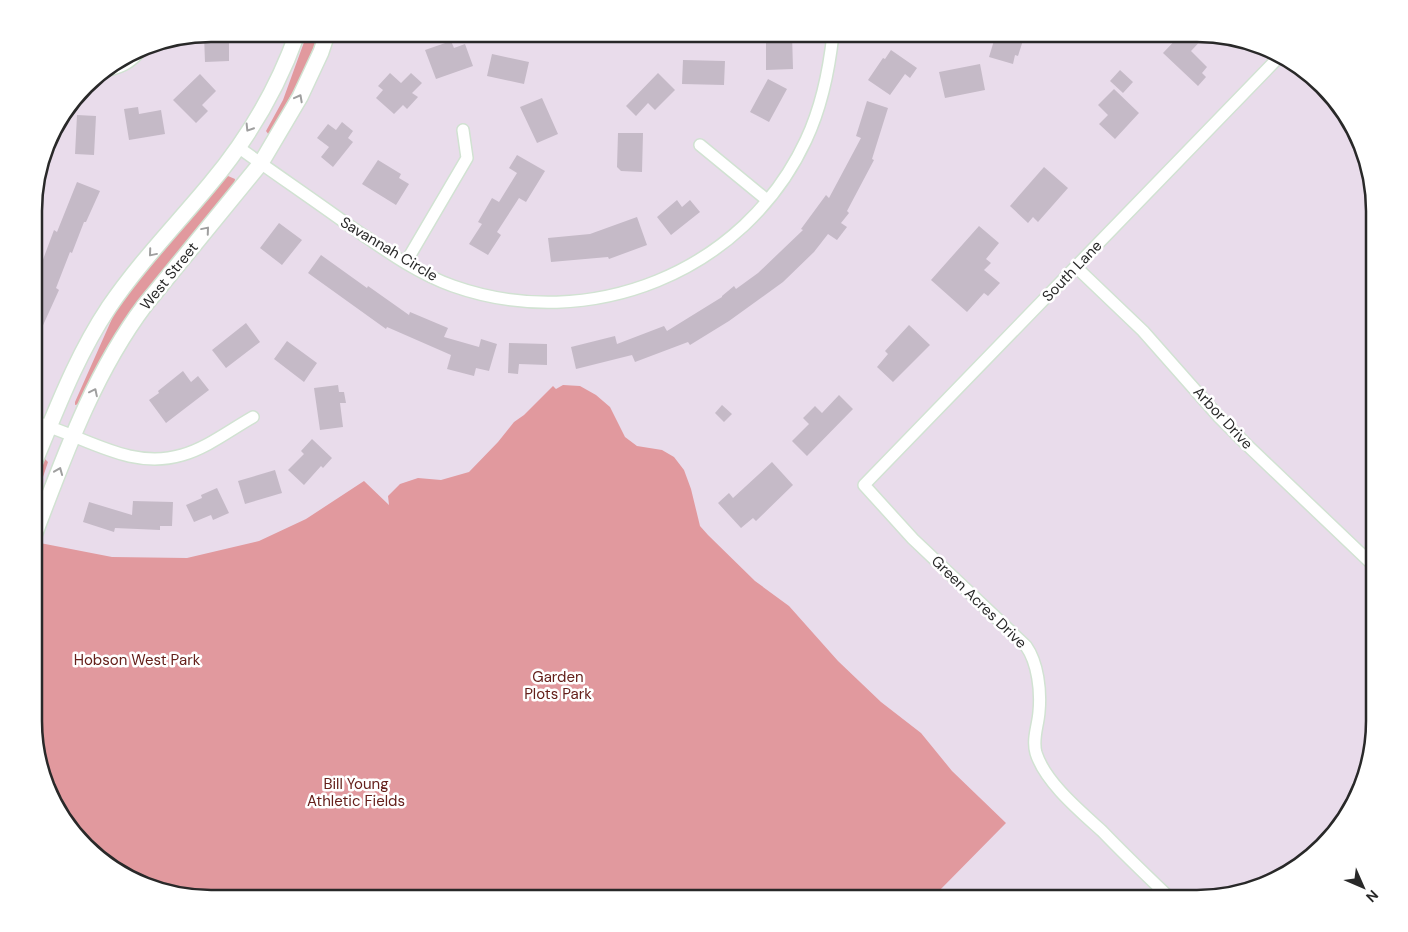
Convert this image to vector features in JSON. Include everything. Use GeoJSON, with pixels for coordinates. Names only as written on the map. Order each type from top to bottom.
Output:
{"type":"FeatureCollection","features":[{"type":"Feature","properties":{"kind":"street","name":"West Street"},"geometry":{"type":"LineString","coordinates":[[42,424],[109,307],[238,147],[270,94],[290,55],[294,42]]}},
{"type":"Feature","properties":{"kind":"street","name":"West Street"},"geometry":{"type":"LineString","coordinates":[[42,515],[73,436],[113,353],[129,327],[261,163],[300,97],[324,42]]}},
{"type":"Feature","properties":{"kind":"street","name":"Savannah Circle"},"geometry":{"type":"LineString","coordinates":[[238,147],[382,248],[427,275],[453,286],[500,298],[537,303],[605,298],[663,279],[697,262],[744,226],[784,178],[813,125],[828,76],[832,42]]}},
{"type":"Feature","properties":{"kind":"street","name":"South Lane"},"geometry":{"type":"LineString","coordinates":[[864,486],[1274,62]]}},
{"type":"Feature","properties":{"kind":"street"},"geometry":{"type":"LineString","coordinates":[[406,262],[467,158],[463,130]]}},
{"type":"Feature","properties":{"kind":"street"},"geometry":{"type":"LineString","coordinates":[[700,145],[767,200]]}},
{"type":"Feature","properties":{"kind":"street","name":"Arbor Drive"},"geometry":{"type":"LineString","coordinates":[[1076,267],[1143,331],[1219,417],[1365,557]]}},
{"type":"Feature","properties":{"kind":"street"},"geometry":{"type":"LineString","coordinates":[[42,424],[131,457],[153,460],[184,455],[202,447],[253,417]]}},
{"type":"Feature","properties":{"kind":"street","name":"Green Acres Drive"},"geometry":{"type":"LineString","coordinates":[[864,486],[913,539],[1026,646],[1032,654],[1038,689],[1039,710],[1035,737],[1036,751],[1041,765],[1074,805],[1161,889]]}},
{"type":"Feature","properties":{"kind":"green space"},"geometry":{"type":"Polygon","coordinates":[[[304,42],[316,42],[302,75],[269,135],[266,131],[283,100],[304,42]]]}},
{"type":"Feature","properties":{"kind":"green space"},"geometry":{"type":"Polygon","coordinates":[[[228,176],[235,179],[234,186],[139,300],[107,348],[79,404],[75,405],[115,312],[135,285],[225,177],[228,176]]]}},
{"type":"Feature","properties":{"kind":"green space","name":"Garden Plots Park"},"geometry":{"type":"Polygon","coordinates":[[[563,385],[580,386],[596,395],[610,407],[625,437],[637,446],[662,450],[674,457],[684,470],[691,489],[700,526],[708,535],[755,581],[789,606],[838,661],[881,702],[921,733],[952,771],[1006,823],[941,889],[212,890],[190,888],[157,881],[118,861],[92,840],[71,814],[60,795],[51,775],[44,742],[42,720],[42,543],[112,557],[187,558],[259,541],[306,519],[364,481],[389,505],[388,496],[400,484],[418,478],[441,480],[469,472],[514,422],[524,415],[553,386],[556,389],[563,385]]]}},
{"type":"Feature","properties":{"kind":"green space"},"geometry":{"type":"Polygon","coordinates":[[[45,459],[48,462],[42,480],[42,466],[45,459]]]}},
{"type":"Feature","properties":{"kind":"building"},"geometry":{"type":"Polygon","coordinates":[[[229,42],[229,61],[205,62],[204,43],[229,42]]]}},
{"type":"Feature","properties":{"kind":"building"},"geometry":{"type":"Polygon","coordinates":[[[448,42],[451,42],[454,48],[465,44],[473,66],[436,79],[425,50],[448,42]]]}},
{"type":"Feature","properties":{"kind":"building"},"geometry":{"type":"Polygon","coordinates":[[[766,42],[792,42],[793,69],[766,70],[766,42]]]}},
{"type":"Feature","properties":{"kind":"building"},"geometry":{"type":"Polygon","coordinates":[[[994,42],[1022,42],[1018,56],[1015,55],[1013,64],[989,57],[994,42]]]}},
{"type":"Feature","properties":{"kind":"building"},"geometry":{"type":"Polygon","coordinates":[[[1173,42],[1199,42],[1191,51],[1207,67],[1202,73],[1206,77],[1198,86],[1163,53],[1173,42]]]}},
{"type":"Feature","properties":{"kind":"building"},"geometry":{"type":"Polygon","coordinates":[[[891,50],[917,68],[910,78],[905,74],[890,95],[868,80],[891,50]]]}},
{"type":"Feature","properties":{"kind":"building"},"geometry":{"type":"Polygon","coordinates":[[[492,54],[529,62],[524,84],[487,76],[492,54]]]}},
{"type":"Feature","properties":{"kind":"building"},"geometry":{"type":"Polygon","coordinates":[[[683,60],[725,61],[724,85],[682,84],[683,60]]]}},
{"type":"Feature","properties":{"kind":"building"},"geometry":{"type":"Polygon","coordinates":[[[980,64],[985,90],[945,98],[939,72],[980,64]]]}},
{"type":"Feature","properties":{"kind":"building"},"geometry":{"type":"Polygon","coordinates":[[[1120,70],[1133,82],[1123,93],[1110,81],[1120,70]]]}},
{"type":"Feature","properties":{"kind":"building"},"geometry":{"type":"Polygon","coordinates":[[[390,73],[401,83],[411,73],[422,83],[412,93],[418,97],[407,109],[403,105],[394,114],[376,98],[383,90],[378,86],[390,73]]]}},
{"type":"Feature","properties":{"kind":"building"},"geometry":{"type":"Polygon","coordinates":[[[658,73],[675,90],[655,110],[648,103],[636,116],[626,106],[658,73]]]}},
{"type":"Feature","properties":{"kind":"building"},"geometry":{"type":"Polygon","coordinates":[[[200,74],[216,91],[202,105],[208,111],[196,123],[173,100],[200,74]]]}},
{"type":"Feature","properties":{"kind":"building"},"geometry":{"type":"Polygon","coordinates":[[[768,79],[787,89],[769,122],[750,112],[768,79]]]}},
{"type":"Feature","properties":{"kind":"building"},"geometry":{"type":"Polygon","coordinates":[[[1114,89],[1139,113],[1115,139],[1099,124],[1108,115],[1098,105],[1114,89]]]}},
{"type":"Feature","properties":{"kind":"building"},"geometry":{"type":"Polygon","coordinates":[[[542,98],[558,134],[537,143],[520,107],[542,98]]]}},
{"type":"Feature","properties":{"kind":"building"},"geometry":{"type":"Polygon","coordinates":[[[867,101],[888,108],[872,159],[874,160],[847,211],[849,213],[841,223],[847,227],[837,240],[828,234],[814,252],[783,282],[729,321],[690,345],[688,342],[635,362],[632,355],[576,369],[571,347],[615,336],[617,344],[664,326],[667,331],[722,297],[734,286],[736,289],[758,273],[803,230],[801,229],[826,195],[829,198],[861,138],[856,136],[867,101]]]}},
{"type":"Feature","properties":{"kind":"building"},"geometry":{"type":"Polygon","coordinates":[[[138,107],[139,114],[161,110],[165,134],[129,140],[124,109],[138,107]]]}},
{"type":"Feature","properties":{"kind":"building"},"geometry":{"type":"Polygon","coordinates":[[[77,115],[96,116],[94,155],[75,154],[77,115]]]}},
{"type":"Feature","properties":{"kind":"building"},"geometry":{"type":"Polygon","coordinates":[[[342,122],[353,131],[348,138],[353,142],[333,167],[321,157],[329,147],[317,138],[328,124],[336,130],[342,122]]]}},
{"type":"Feature","properties":{"kind":"building"},"geometry":{"type":"Polygon","coordinates":[[[618,133],[643,133],[642,172],[621,171],[617,167],[618,133]]]}},
{"type":"Feature","properties":{"kind":"building"},"geometry":{"type":"Polygon","coordinates":[[[517,155],[545,171],[526,202],[519,198],[497,232],[501,235],[488,255],[469,244],[482,224],[478,222],[492,198],[499,202],[517,173],[509,168],[517,155]]]}},
{"type":"Feature","properties":{"kind":"building"},"geometry":{"type":"Polygon","coordinates":[[[378,160],[401,174],[399,178],[409,184],[396,205],[362,184],[378,160]]]}},
{"type":"Feature","properties":{"kind":"building"},"geometry":{"type":"Polygon","coordinates":[[[1044,167],[1068,188],[1038,222],[1033,217],[1028,223],[1010,206],[1044,167]]]}},
{"type":"Feature","properties":{"kind":"building"},"geometry":{"type":"Polygon","coordinates":[[[77,182],[100,191],[86,222],[84,222],[72,253],[70,252],[56,288],[59,290],[42,328],[42,262],[54,230],[57,232],[77,182]]]}},
{"type":"Feature","properties":{"kind":"building"},"geometry":{"type":"Polygon","coordinates":[[[677,200],[682,207],[690,200],[700,212],[671,235],[657,217],[677,200]]]}},
{"type":"Feature","properties":{"kind":"building"},"geometry":{"type":"Polygon","coordinates":[[[637,217],[647,245],[609,259],[608,257],[551,262],[548,238],[590,234],[637,217]]]}},
{"type":"Feature","properties":{"kind":"building"},"geometry":{"type":"Polygon","coordinates":[[[279,223],[302,240],[282,265],[260,248],[279,223]]]}},
{"type":"Feature","properties":{"kind":"building"},"geometry":{"type":"Polygon","coordinates":[[[979,226],[999,243],[986,259],[991,263],[984,270],[1000,283],[988,296],[984,293],[967,312],[931,280],[979,226]]]}},
{"type":"Feature","properties":{"kind":"building"},"geometry":{"type":"Polygon","coordinates":[[[321,255],[409,315],[410,312],[448,328],[444,337],[479,347],[481,339],[497,344],[489,371],[476,368],[474,376],[447,369],[451,355],[387,327],[386,329],[308,273],[321,255]]]}},
{"type":"Feature","properties":{"kind":"building"},"geometry":{"type":"Polygon","coordinates":[[[246,323],[260,342],[226,368],[212,350],[246,323]]]}},
{"type":"Feature","properties":{"kind":"building"},"geometry":{"type":"Polygon","coordinates":[[[909,325],[930,345],[893,382],[877,367],[888,354],[885,351],[909,325]]]}},
{"type":"Feature","properties":{"kind":"building"},"geometry":{"type":"Polygon","coordinates":[[[287,341],[317,363],[304,382],[274,359],[287,341]]]}},
{"type":"Feature","properties":{"kind":"building"},"geometry":{"type":"Polygon","coordinates":[[[509,343],[547,344],[547,365],[519,364],[518,374],[508,373],[509,343]]]}},
{"type":"Feature","properties":{"kind":"building"},"geometry":{"type":"Polygon","coordinates":[[[183,371],[191,382],[198,376],[209,390],[166,423],[149,400],[183,371]]]}},
{"type":"Feature","properties":{"kind":"building"},"geometry":{"type":"Polygon","coordinates":[[[338,385],[339,392],[344,392],[346,403],[340,403],[343,427],[320,430],[314,388],[338,385]]]}},
{"type":"Feature","properties":{"kind":"building"},"geometry":{"type":"Polygon","coordinates":[[[839,395],[853,409],[807,456],[792,441],[809,424],[803,418],[815,406],[822,413],[839,395]]]}},
{"type":"Feature","properties":{"kind":"building"},"geometry":{"type":"Polygon","coordinates":[[[722,405],[732,414],[724,422],[715,413],[722,405]]]}},
{"type":"Feature","properties":{"kind":"building"},"geometry":{"type":"Polygon","coordinates":[[[312,439],[332,458],[323,468],[321,466],[304,485],[288,470],[304,454],[301,451],[312,439]]]}},
{"type":"Feature","properties":{"kind":"building"},"geometry":{"type":"Polygon","coordinates":[[[772,462],[793,485],[756,521],[753,518],[741,528],[718,503],[729,493],[733,498],[772,462]]]}},
{"type":"Feature","properties":{"kind":"building"},"geometry":{"type":"Polygon","coordinates":[[[275,470],[282,493],[245,504],[238,481],[275,470]]]}},
{"type":"Feature","properties":{"kind":"building"},"geometry":{"type":"Polygon","coordinates":[[[217,488],[229,513],[213,520],[211,515],[194,522],[186,505],[202,498],[201,495],[217,488]]]}},
{"type":"Feature","properties":{"kind":"building"},"geometry":{"type":"Polygon","coordinates":[[[133,501],[173,502],[172,526],[160,526],[160,530],[115,528],[114,532],[83,522],[89,502],[132,515],[133,501]]]}},
{"type":"Feature","properties":{"kind":"park label","name":"Hobson West Park"},"geometry":{"type":"Point","coordinates":[137,660]}},
{"type":"Feature","properties":{"kind":"park label","name":"Bill Young Athletic Fields"},"geometry":{"type":"Point","coordinates":[356,792]}}]}
